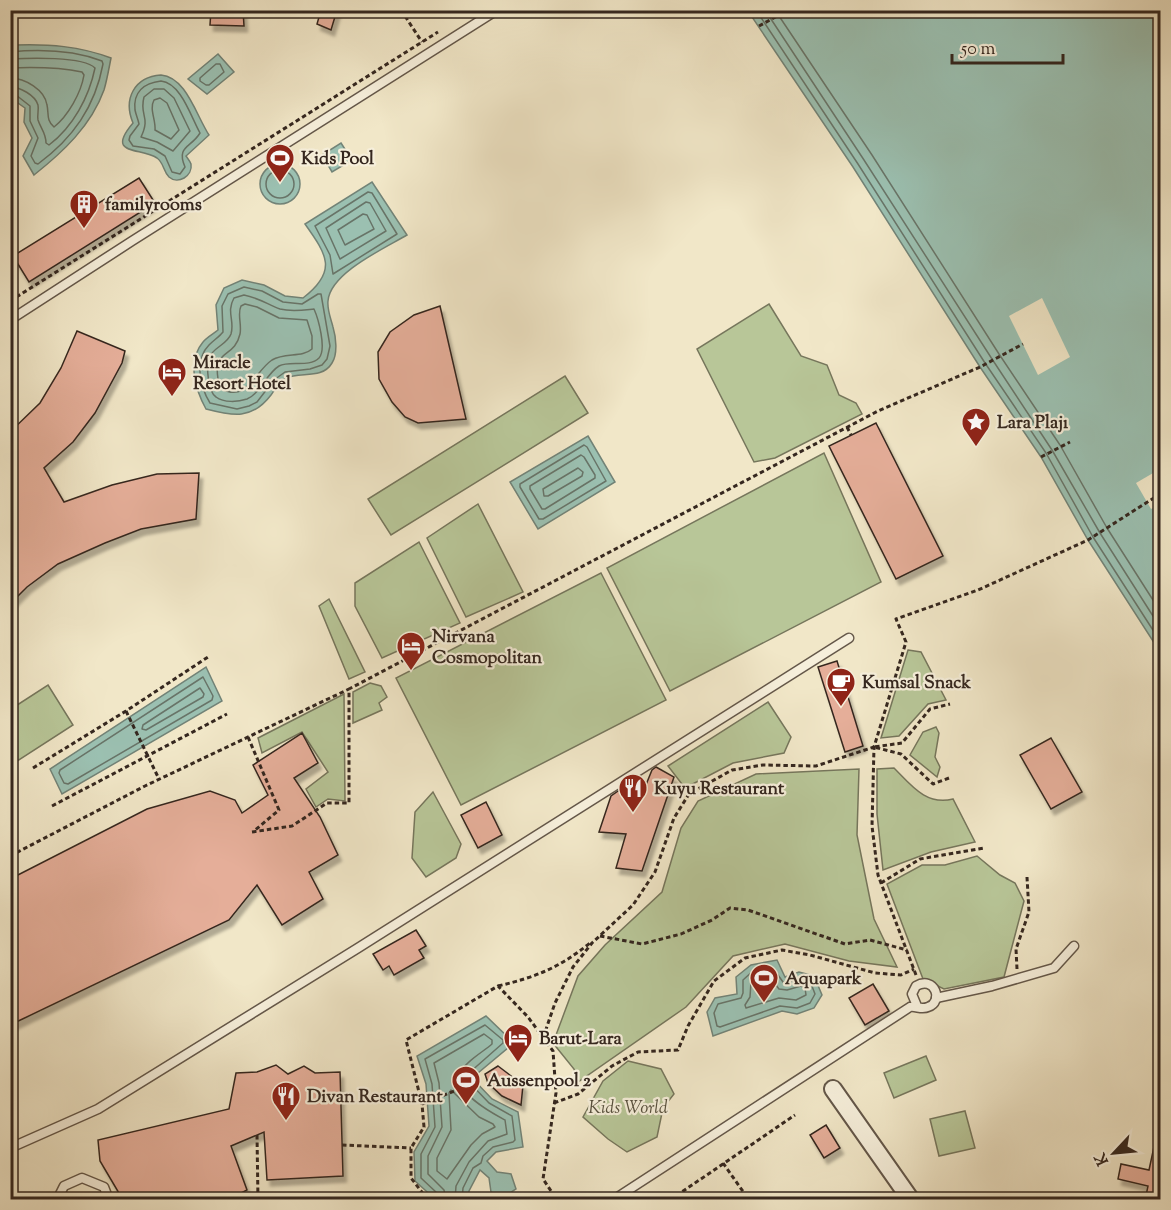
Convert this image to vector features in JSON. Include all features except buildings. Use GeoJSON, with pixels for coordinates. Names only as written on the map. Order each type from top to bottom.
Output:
{"type":"FeatureCollection","features":[{"type":"Feature","properties":{"kind":"street"},"geometry":{"type":"LineString","coordinates":[[833,1089],[911,1200]]}},
{"type":"Feature","properties":{"kind":"lane"},"geometry":{"type":"LineString","coordinates":[[10,320],[497,10]]}},
{"type":"Feature","properties":{"kind":"lane"},"geometry":{"type":"LineString","coordinates":[[10,1148],[98,1109],[849,638]]}},
{"type":"Feature","properties":{"kind":"lane"},"geometry":{"type":"LineString","coordinates":[[613,1200],[910,1007],[929,1007],[936,998],[1054,968],[1074,946]]}},
{"type":"Feature","properties":{"kind":"lane"},"geometry":{"type":"LineString","coordinates":[[917,1006],[912,994],[920,984],[932,986],[936,998]]}},
{"type":"Feature","properties":{"kind":"lane"},"geometry":{"type":"LineString","coordinates":[[57,1200],[64,1186],[82,1178],[104,1187],[109,1200]]}},
{"type":"Feature","properties":{"kind":"path"},"geometry":{"type":"LineString","coordinates":[[401,10],[422,42]]}},
{"type":"Feature","properties":{"kind":"path"},"geometry":{"type":"LineString","coordinates":[[759,26],[788,10]]}},
{"type":"Feature","properties":{"kind":"path"},"geometry":{"type":"LineString","coordinates":[[10,301],[442,29]]}},
{"type":"Feature","properties":{"kind":"path"},"geometry":{"type":"LineString","coordinates":[[10,856],[159,779],[349,689],[878,411],[980,367],[1023,344]]}},
{"type":"Feature","properties":{"kind":"path"},"geometry":{"type":"LineString","coordinates":[[847,427],[851,435]]}},
{"type":"Feature","properties":{"kind":"path"},"geometry":{"type":"LineString","coordinates":[[1041,457],[1070,442]]}},
{"type":"Feature","properties":{"kind":"path"},"geometry":{"type":"LineString","coordinates":[[920,984],[878,875],[872,826],[874,747],[906,642],[896,619],[978,590],[1088,540],[1161,494]]}},
{"type":"Feature","properties":{"kind":"path"},"geometry":{"type":"LineString","coordinates":[[33,768],[208,657]]}},
{"type":"Feature","properties":{"kind":"path"},"geometry":{"type":"LineString","coordinates":[[248,737],[279,810],[252,832],[292,826],[327,803],[349,803],[349,689]]}},
{"type":"Feature","properties":{"kind":"path"},"geometry":{"type":"LineString","coordinates":[[428,1200],[411,1178],[411,1148],[423,1127],[422,1104],[406,1040],[498,986],[531,978],[571,959],[600,936],[633,905],[655,872],[674,818],[689,794],[732,770],[764,765],[816,766],[874,747],[902,742],[930,709],[951,704]]}},
{"type":"Feature","properties":{"kind":"path"},"geometry":{"type":"LineString","coordinates":[[126,711],[159,779]]}},
{"type":"Feature","properties":{"kind":"path"},"geometry":{"type":"LineString","coordinates":[[52,806],[227,714]]}},
{"type":"Feature","properties":{"kind":"path"},"geometry":{"type":"LineString","coordinates":[[874,747],[901,754],[933,784],[949,778]]}},
{"type":"Feature","properties":{"kind":"path"},"geometry":{"type":"LineString","coordinates":[[881,883],[920,859],[984,848]]}},
{"type":"Feature","properties":{"kind":"path"},"geometry":{"type":"LineString","coordinates":[[1017,979],[1016,949],[1029,912],[1027,877]]}},
{"type":"Feature","properties":{"kind":"path"},"geometry":{"type":"LineString","coordinates":[[600,936],[642,944],[681,934],[712,920],[729,908],[748,910],[845,944],[870,940],[907,950]]}},
{"type":"Feature","properties":{"kind":"path"},"geometry":{"type":"LineString","coordinates":[[543,1038],[555,1003],[573,967],[600,936]]}},
{"type":"Feature","properties":{"kind":"path"},"geometry":{"type":"LineString","coordinates":[[554,1103],[578,1094],[612,1066],[638,1052],[678,1050],[688,1026],[714,981],[745,958],[783,950],[875,973],[901,975],[914,969]]}},
{"type":"Feature","properties":{"kind":"path"},"geometry":{"type":"LineString","coordinates":[[498,986],[528,1017],[553,1051],[556,1093],[543,1179],[557,1200]]}},
{"type":"Feature","properties":{"kind":"path"},"geometry":{"type":"LineString","coordinates":[[422,1104],[479,1081]]}},
{"type":"Feature","properties":{"kind":"path"},"geometry":{"type":"LineString","coordinates":[[670,1200],[795,1115]]}},
{"type":"Feature","properties":{"kind":"path"},"geometry":{"type":"LineString","coordinates":[[257,1135],[258,1200]]}},
{"type":"Feature","properties":{"kind":"path"},"geometry":{"type":"LineString","coordinates":[[342,1145],[411,1148]]}},
{"type":"Feature","properties":{"kind":"path"},"geometry":{"type":"LineString","coordinates":[[723,1163],[749,1200]]}},
{"type":"Feature","properties":{"kind":"green space"},"geometry":{"type":"Polygon","coordinates":[[[769,304],[801,356],[827,365],[839,395],[856,403],[862,414],[775,458],[754,462],[697,349],[769,304]]]}},
{"type":"Feature","properties":{"kind":"green space"},"geometry":{"type":"Polygon","coordinates":[[[565,376],[588,413],[391,535],[368,499],[565,376]]]}},
{"type":"Feature","properties":{"kind":"green space"},"geometry":{"type":"Polygon","coordinates":[[[824,453],[881,582],[670,691],[607,568],[824,453]]]}},
{"type":"Feature","properties":{"kind":"green space"},"geometry":{"type":"Polygon","coordinates":[[[478,504],[523,592],[466,617],[427,538],[478,504]]]}},
{"type":"Feature","properties":{"kind":"green space"},"geometry":{"type":"Polygon","coordinates":[[[419,542],[460,623],[382,658],[355,606],[355,583],[419,542]]]}},
{"type":"Feature","properties":{"kind":"green space"},"geometry":{"type":"Polygon","coordinates":[[[601,573],[666,700],[461,805],[396,678],[601,573]]]}},
{"type":"Feature","properties":{"kind":"green space"},"geometry":{"type":"Polygon","coordinates":[[[329,599],[365,672],[349,679],[319,606],[329,599]]]}},
{"type":"Feature","properties":{"kind":"green space"},"geometry":{"type":"Polygon","coordinates":[[[908,650],[921,652],[946,700],[928,704],[899,736],[881,738],[908,650]]]}},
{"type":"Feature","properties":{"kind":"green space"},"geometry":{"type":"Polygon","coordinates":[[[370,683],[381,686],[387,697],[379,703],[382,710],[353,723],[353,692],[370,683]]]}},
{"type":"Feature","properties":{"kind":"green space"},"geometry":{"type":"Polygon","coordinates":[[[48,685],[73,725],[11,765],[11,709],[48,685]]]}},
{"type":"Feature","properties":{"kind":"green space"},"geometry":{"type":"Polygon","coordinates":[[[344,694],[345,801],[328,799],[316,807],[306,789],[328,772],[302,732],[262,753],[258,738],[344,694]]]}},
{"type":"Feature","properties":{"kind":"green space"},"geometry":{"type":"Polygon","coordinates":[[[768,702],[791,737],[784,753],[733,763],[685,788],[668,766],[768,702]]]}},
{"type":"Feature","properties":{"kind":"green space"},"geometry":{"type":"Polygon","coordinates":[[[936,727],[939,733],[935,757],[940,767],[937,777],[910,755],[923,732],[936,727]]]}},
{"type":"Feature","properties":{"kind":"green space"},"geometry":{"type":"Polygon","coordinates":[[[894,768],[927,797],[935,800],[953,799],[975,842],[931,852],[883,870],[877,814],[877,769],[894,768]]]}},
{"type":"Feature","properties":{"kind":"green space"},"geometry":{"type":"Polygon","coordinates":[[[859,769],[857,835],[874,919],[897,967],[849,961],[785,944],[733,956],[686,1007],[578,1082],[574,1069],[553,1043],[578,976],[605,945],[662,892],[681,828],[698,801],[756,774],[859,769]]]}},
{"type":"Feature","properties":{"kind":"green space"},"geometry":{"type":"Polygon","coordinates":[[[433,792],[461,844],[456,858],[426,877],[412,858],[415,812],[433,792]]]}},
{"type":"Feature","properties":{"kind":"green space"},"geometry":{"type":"Polygon","coordinates":[[[977,856],[1000,875],[1015,883],[1024,901],[1004,977],[944,989],[923,979],[887,884],[922,865],[945,865],[977,856]]]}},
{"type":"Feature","properties":{"kind":"green space"},"geometry":{"type":"Polygon","coordinates":[[[926,1056],[936,1080],[894,1098],[884,1073],[926,1056]]]}},
{"type":"Feature","properties":{"kind":"green space","name":"Kids World"},"geometry":{"type":"Polygon","coordinates":[[[628,1061],[661,1069],[674,1094],[663,1108],[657,1137],[627,1152],[583,1117],[603,1081],[628,1061]]]}},
{"type":"Feature","properties":{"kind":"green space"},"geometry":{"type":"Polygon","coordinates":[[[965,1111],[975,1148],[939,1156],[930,1119],[965,1111]]]}},
{"type":"Feature","properties":{"kind":"water"},"geometry":{"type":"Polygon","coordinates":[[[748,11],[1160,11],[1160,652],[1088,540],[1041,457],[980,367],[853,167],[748,11]]]}},
{"type":"Feature","properties":{"kind":"water"},"geometry":{"type":"Polygon","coordinates":[[[11,46],[64,47],[111,58],[104,90],[92,115],[75,137],[34,175],[23,156],[32,138],[24,122],[25,108],[11,98],[11,46]]]}},
{"type":"Feature","properties":{"kind":"water"},"geometry":{"type":"Polygon","coordinates":[[[218,54],[234,72],[207,94],[188,79],[218,54]]]}},
{"type":"Feature","properties":{"kind":"water"},"geometry":{"type":"Polygon","coordinates":[[[161,75],[170,77],[184,90],[209,135],[186,156],[191,163],[190,172],[180,180],[169,177],[157,158],[128,149],[124,146],[123,141],[133,123],[129,106],[133,91],[144,80],[161,75]]]}},
{"type":"Feature","properties":{"kind":"water"},"geometry":{"type":"Polygon","coordinates":[[[341,143],[352,160],[332,172],[322,155],[341,143]]]}},
{"type":"Feature","properties":{"kind":"water","name":"Kids Pool"},"geometry":{"type":"Polygon","coordinates":[[[280,164],[294,170],[300,184],[294,198],[280,204],[266,198],[260,184],[266,170],[280,164]]]}},
{"type":"Feature","properties":{"kind":"water"},"geometry":{"type":"Polygon","coordinates":[[[372,182],[407,235],[360,262],[338,281],[331,291],[328,308],[336,345],[332,363],[323,372],[292,376],[283,380],[264,403],[249,412],[233,414],[206,409],[194,375],[195,358],[203,342],[218,330],[216,305],[224,288],[242,280],[264,285],[285,296],[303,298],[314,288],[325,271],[323,254],[305,224],[372,182]]]}},
{"type":"Feature","properties":{"kind":"water"},"geometry":{"type":"Polygon","coordinates":[[[588,436],[615,482],[538,529],[510,482],[588,436]]]}},
{"type":"Feature","properties":{"kind":"water"},"geometry":{"type":"Polygon","coordinates":[[[206,667],[222,701],[62,794],[50,769],[206,667]]]}},
{"type":"Feature","properties":{"kind":"water","name":"Aquapark"},"geometry":{"type":"Polygon","coordinates":[[[777,960],[785,977],[799,972],[814,976],[822,995],[814,1008],[797,1014],[782,1011],[713,1036],[707,1012],[715,998],[737,994],[736,977],[751,965],[777,960]]]}},
{"type":"Feature","properties":{"kind":"water","name":"Aussenpool 2"},"geometry":{"type":"Polygon","coordinates":[[[486,1016],[514,1043],[472,1078],[492,1099],[518,1112],[523,1147],[496,1152],[487,1161],[497,1172],[511,1174],[516,1189],[502,1198],[491,1192],[489,1178],[480,1170],[469,1191],[468,1199],[435,1199],[415,1181],[414,1152],[429,1126],[426,1084],[417,1056],[486,1016]]]}},
{"type":"Feature","properties":{"kind":"pier"},"geometry":{"type":"Polygon","coordinates":[[[1042,298],[1070,357],[1038,375],[1009,316],[1042,298]]]}},
{"type":"Feature","properties":{"kind":"pier"},"geometry":{"type":"Polygon","coordinates":[[[1160,469],[1160,504],[1151,509],[1136,483],[1160,469]]]}},
{"type":"Feature","properties":{"kind":"place","name":"Kids Pool"},"geometry":{"type":"Point","coordinates":[280,184]}},
{"type":"Feature","properties":{"kind":"place","name":"familyrooms"},"geometry":{"type":"Point","coordinates":[84,230]}},
{"type":"Feature","properties":{"kind":"place","name":"Miracle Resort Hotel"},"geometry":{"type":"Point","coordinates":[172,398]}},
{"type":"Feature","properties":{"kind":"place","name":"Lara Plajı"},"geometry":{"type":"Point","coordinates":[976,448]}},
{"type":"Feature","properties":{"kind":"place","name":"Nirvana Cosmopolitan"},"geometry":{"type":"Point","coordinates":[411,672]}},
{"type":"Feature","properties":{"kind":"place","name":"Kumsal Snack"},"geometry":{"type":"Point","coordinates":[841,708]}},
{"type":"Feature","properties":{"kind":"place","name":"Kuyu Restaurant"},"geometry":{"type":"Point","coordinates":[633,814]}},
{"type":"Feature","properties":{"kind":"place","name":"Aquapark"},"geometry":{"type":"Point","coordinates":[764,1004]}},
{"type":"Feature","properties":{"kind":"place","name":"Barut-Lara"},"geometry":{"type":"Point","coordinates":[518,1064]}},
{"type":"Feature","properties":{"kind":"place","name":"Aussenpool 2"},"geometry":{"type":"Point","coordinates":[466,1106]}},
{"type":"Feature","properties":{"kind":"place","name":"Divan Restaurant"},"geometry":{"type":"Point","coordinates":[286,1122]}}]}
